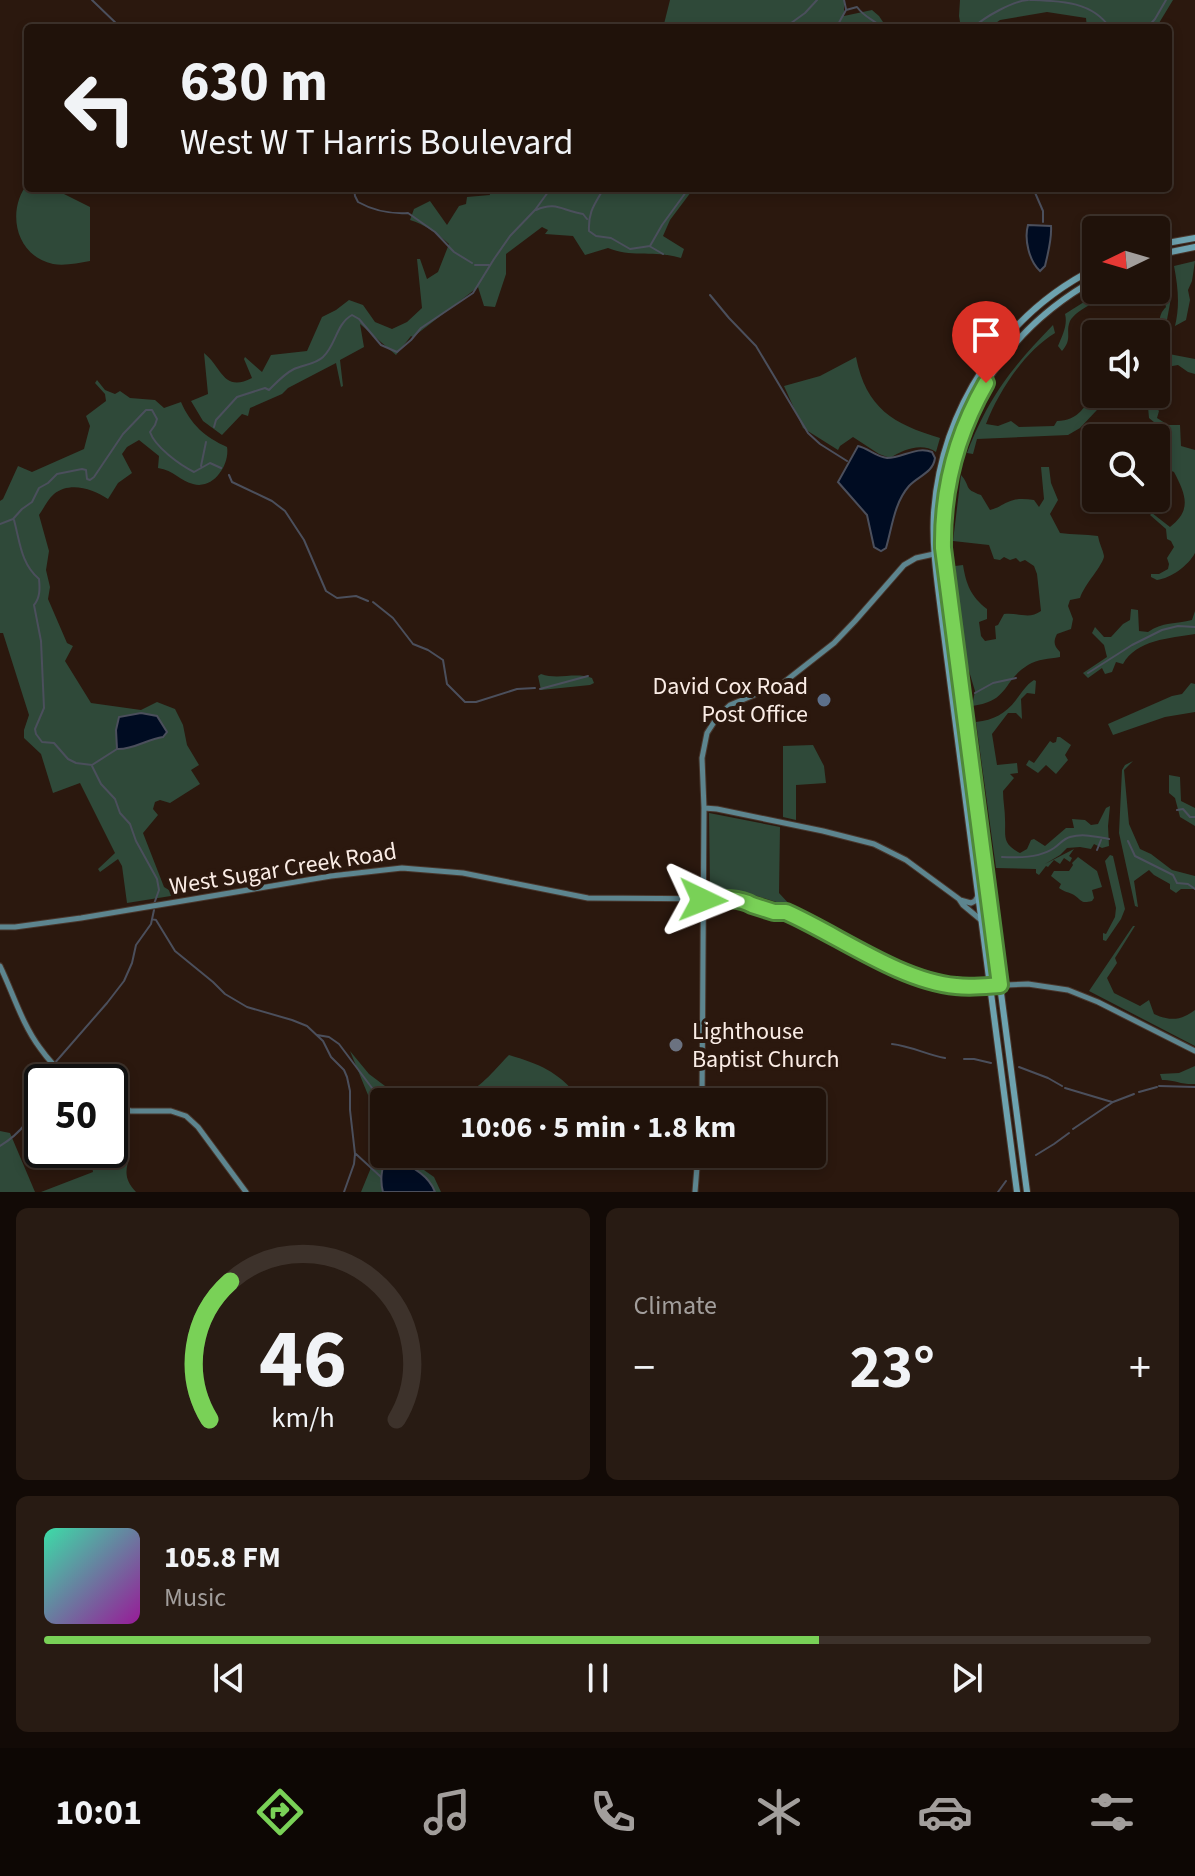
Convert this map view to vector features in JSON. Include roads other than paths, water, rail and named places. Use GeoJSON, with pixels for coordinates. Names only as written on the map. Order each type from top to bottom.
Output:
{"type":"FeatureCollection","features":[{"type":"Feature","properties":{"kind":"main road"},"geometry":{"type":"LineString","coordinates":[[1170,242],[1195,238]]}},
{"type":"Feature","properties":{"kind":"main road"},"geometry":{"type":"LineString","coordinates":[[1170,246],[1195,238]]}},
{"type":"Feature","properties":{"kind":"main road"},"geometry":{"type":"LineString","coordinates":[[1170,251],[1195,247]]}},
{"type":"Feature","properties":{"kind":"main road"},"geometry":{"type":"LineString","coordinates":[[1017,1192],[934,554],[934,513],[940,469],[950,436],[972,387],[992,355],[1013,331],[1042,303],[1082,275]]}},
{"type":"Feature","properties":{"kind":"main road"},"geometry":{"type":"LineString","coordinates":[[1027,1192],[953,633],[944,553],[944,507],[952,461],[981,391],[1003,358],[1034,323],[1082,287]]}},
{"type":"Feature","properties":{"kind":"main road"},"geometry":{"type":"LineString","coordinates":[[940,469],[937,545],[944,553]]}},
{"type":"Feature","properties":{"kind":"main road"},"geometry":{"type":"LineString","coordinates":[[934,554],[940,560],[953,633]]}},
{"type":"Feature","properties":{"kind":"main road"},"geometry":{"type":"LineString","coordinates":[[702,1088],[702,758],[707,733],[730,705],[789,679],[844,634],[904,565],[916,558],[934,554]]}},
{"type":"Feature","properties":{"kind":"main road"},"geometry":{"type":"LineString","coordinates":[[704,808],[874,844],[906,860],[959,899],[971,903],[978,894]]}},
{"type":"Feature","properties":{"kind":"main road","name":"West Sugar Creek Road"},"geometry":{"type":"LineString","coordinates":[[0,927],[156,907],[331,876],[412,868],[463,873],[580,897],[753,901],[782,909],[912,975],[958,987],[1045,985],[1079,992],[1195,1051]]}},
{"type":"Feature","properties":{"kind":"main road"},"geometry":{"type":"LineString","coordinates":[[959,899],[982,921]]}},
{"type":"Feature","properties":{"kind":"main road"},"geometry":{"type":"LineString","coordinates":[[0,966],[30,1033],[52,1064]]}},
{"type":"Feature","properties":{"kind":"main road"},"geometry":{"type":"LineString","coordinates":[[128,1110],[171,1111],[186,1116],[198,1127],[246,1192]]}},
{"type":"Feature","properties":{"kind":"main road"},"geometry":{"type":"LineString","coordinates":[[695,1192],[697,1168]]}},
{"type":"Feature","properties":{"kind":"water"},"geometry":{"type":"Polygon","coordinates":[[[1028,225],[1051,226],[1045,266],[1040,271],[1028,250],[1028,225]]]}},
{"type":"Feature","properties":{"kind":"water"},"geometry":{"type":"Polygon","coordinates":[[[858,446],[887,458],[920,450],[932,452],[935,458],[928,471],[904,493],[886,548],[881,551],[874,547],[867,515],[838,482],[858,446]]]}},
{"type":"Feature","properties":{"kind":"water"},"geometry":{"type":"Polygon","coordinates":[[[141,713],[157,716],[167,732],[163,737],[117,749],[119,717],[141,713]]]}},
{"type":"Feature","properties":{"kind":"water"},"geometry":{"type":"Polygon","coordinates":[[[412,1168],[423,1175],[435,1192],[383,1192],[382,1170],[412,1168]]]}},
{"type":"Feature","properties":{"kind":"waterway"},"geometry":{"type":"LineString","coordinates":[[92,0],[117,24]]}},
{"type":"Feature","properties":{"kind":"waterway"},"geometry":{"type":"LineString","coordinates":[[790,24],[817,0]]}},
{"type":"Feature","properties":{"kind":"waterway"},"geometry":{"type":"LineString","coordinates":[[844,0],[846,9]]}},
{"type":"Feature","properties":{"kind":"waterway"},"geometry":{"type":"LineString","coordinates":[[978,24],[999,10],[1028,0]]}},
{"type":"Feature","properties":{"kind":"waterway"},"geometry":{"type":"LineString","coordinates":[[1030,0],[1074,4],[1094,12],[1107,24]]}},
{"type":"Feature","properties":{"kind":"waterway"},"geometry":{"type":"LineString","coordinates":[[1151,24],[1166,0]]}},
{"type":"Feature","properties":{"kind":"waterway"},"geometry":{"type":"LineString","coordinates":[[838,24],[846,10],[857,7],[877,24]]}},
{"type":"Feature","properties":{"kind":"waterway"},"geometry":{"type":"LineString","coordinates":[[354,192],[358,202],[370,208],[408,213],[435,232],[454,252],[472,263]]}},
{"type":"Feature","properties":{"kind":"waterway"},"geometry":{"type":"LineString","coordinates":[[214,427],[216,420],[237,397],[265,388],[269,390],[290,371],[320,359],[352,315],[381,345],[397,352],[421,328],[473,293],[510,236],[548,192]]}},
{"type":"Feature","properties":{"kind":"waterway"},"geometry":{"type":"LineString","coordinates":[[602,192],[591,213],[589,231],[596,236],[611,238],[630,249],[650,246],[686,192]]}},
{"type":"Feature","properties":{"kind":"waterway"},"geometry":{"type":"LineString","coordinates":[[1035,192],[1043,211],[1043,222]]}},
{"type":"Feature","properties":{"kind":"waterway"},"geometry":{"type":"LineString","coordinates":[[536,210],[555,207],[583,214],[587,219]]}},
{"type":"Feature","properties":{"kind":"waterway"},"geometry":{"type":"LineString","coordinates":[[651,247],[663,254]]}},
{"type":"Feature","properties":{"kind":"waterway"},"geometry":{"type":"LineString","coordinates":[[475,265],[489,265]]}},
{"type":"Feature","properties":{"kind":"waterway"},"geometry":{"type":"LineString","coordinates":[[710,295],[756,346],[808,433],[847,461]]}},
{"type":"Feature","properties":{"kind":"waterway"},"geometry":{"type":"LineString","coordinates":[[0,524],[13,519],[32,502],[39,488],[57,474],[82,469],[86,470],[87,479],[94,477],[123,434],[146,410],[152,410],[157,419],[150,432],[153,438],[175,460],[194,472],[210,463],[221,468]]}},
{"type":"Feature","properties":{"kind":"waterway"},"geometry":{"type":"LineString","coordinates":[[201,466],[206,442]]}},
{"type":"Feature","properties":{"kind":"waterway"},"geometry":{"type":"LineString","coordinates":[[229,475],[232,482],[272,501],[285,511],[304,540],[326,591],[337,598],[356,596],[368,601]]}},
{"type":"Feature","properties":{"kind":"waterway"},"geometry":{"type":"LineString","coordinates":[[14,520],[25,560],[39,579],[39,593],[34,605],[41,641],[44,708],[35,729],[36,734],[42,742],[54,743],[68,759],[76,763],[92,765],[117,749]]}},
{"type":"Feature","properties":{"kind":"waterway"},"geometry":{"type":"LineString","coordinates":[[373,602],[393,618],[413,644],[443,660],[447,684],[465,702],[476,702],[517,689],[535,688]]}},
{"type":"Feature","properties":{"kind":"waterway"},"geometry":{"type":"LineString","coordinates":[[1088,673],[1162,630],[1178,626],[1195,627]]}},
{"type":"Feature","properties":{"kind":"waterway"},"geometry":{"type":"LineString","coordinates":[[540,689],[588,676]]}},
{"type":"Feature","properties":{"kind":"waterway"},"geometry":{"type":"LineString","coordinates":[[975,693],[993,683],[1016,678]]}},
{"type":"Feature","properties":{"kind":"waterway"},"geometry":{"type":"LineString","coordinates":[[92,766],[130,824],[157,879],[159,890],[154,904]]}},
{"type":"Feature","properties":{"kind":"waterway"},"geometry":{"type":"LineString","coordinates":[[1177,810],[1183,809],[1190,817],[1195,817]]}},
{"type":"Feature","properties":{"kind":"waterway"},"geometry":{"type":"LineString","coordinates":[[1002,857],[1036,856],[1075,836],[1109,839]]}},
{"type":"Feature","properties":{"kind":"waterway"},"geometry":{"type":"LineString","coordinates":[[1097,850],[1101,840]]}},
{"type":"Feature","properties":{"kind":"waterway"},"geometry":{"type":"LineString","coordinates":[[1128,841],[1135,856],[1173,875],[1177,883],[1188,884],[1195,889]]}},
{"type":"Feature","properties":{"kind":"waterway"},"geometry":{"type":"LineString","coordinates":[[54,1064],[124,981],[136,945],[151,924],[154,910]]}},
{"type":"Feature","properties":{"kind":"waterway"},"geometry":{"type":"LineString","coordinates":[[152,919],[156,920],[175,951],[225,994],[247,1007],[307,1026],[323,1041],[331,1057],[344,1070],[350,1091],[355,1154],[344,1192]]}},
{"type":"Feature","properties":{"kind":"waterway"},"geometry":{"type":"LineString","coordinates":[[317,1035],[329,1037],[339,1044],[372,1088]]}},
{"type":"Feature","properties":{"kind":"waterway"},"geometry":{"type":"LineString","coordinates":[[892,1044],[945,1058]]}},
{"type":"Feature","properties":{"kind":"waterway"},"geometry":{"type":"LineString","coordinates":[[964,1059],[991,1063]]}},
{"type":"Feature","properties":{"kind":"waterway"},"geometry":{"type":"LineString","coordinates":[[1019,1067],[1062,1086]]}},
{"type":"Feature","properties":{"kind":"waterway"},"geometry":{"type":"LineString","coordinates":[[1159,1086],[1195,1087]]}},
{"type":"Feature","properties":{"kind":"waterway"},"geometry":{"type":"LineString","coordinates":[[1139,1092],[1157,1087]]}},
{"type":"Feature","properties":{"kind":"waterway"},"geometry":{"type":"LineString","coordinates":[[1065,1088],[1112,1102]]}},
{"type":"Feature","properties":{"kind":"waterway"},"geometry":{"type":"LineString","coordinates":[[1073,1129],[1113,1102],[1134,1094]]}},
{"type":"Feature","properties":{"kind":"waterway"},"geometry":{"type":"LineString","coordinates":[[0,1146],[24,1125]]}},
{"type":"Feature","properties":{"kind":"waterway"},"geometry":{"type":"LineString","coordinates":[[1036,1155],[1069,1133]]}},
{"type":"Feature","properties":{"kind":"waterway"},"geometry":{"type":"LineString","coordinates":[[356,1154],[381,1177]]}},
{"type":"Feature","properties":{"kind":"waterway"},"geometry":{"type":"LineString","coordinates":[[998,1192],[1006,1181]]}},
{"type":"Feature","properties":{"kind":"place","name":"David Cox Road Post Office"},"geometry":{"type":"Point","coordinates":[824,700]}},
{"type":"Feature","properties":{"kind":"place","name":"Lighthouse Baptist Church"},"geometry":{"type":"Point","coordinates":[676,1045]}}]}
